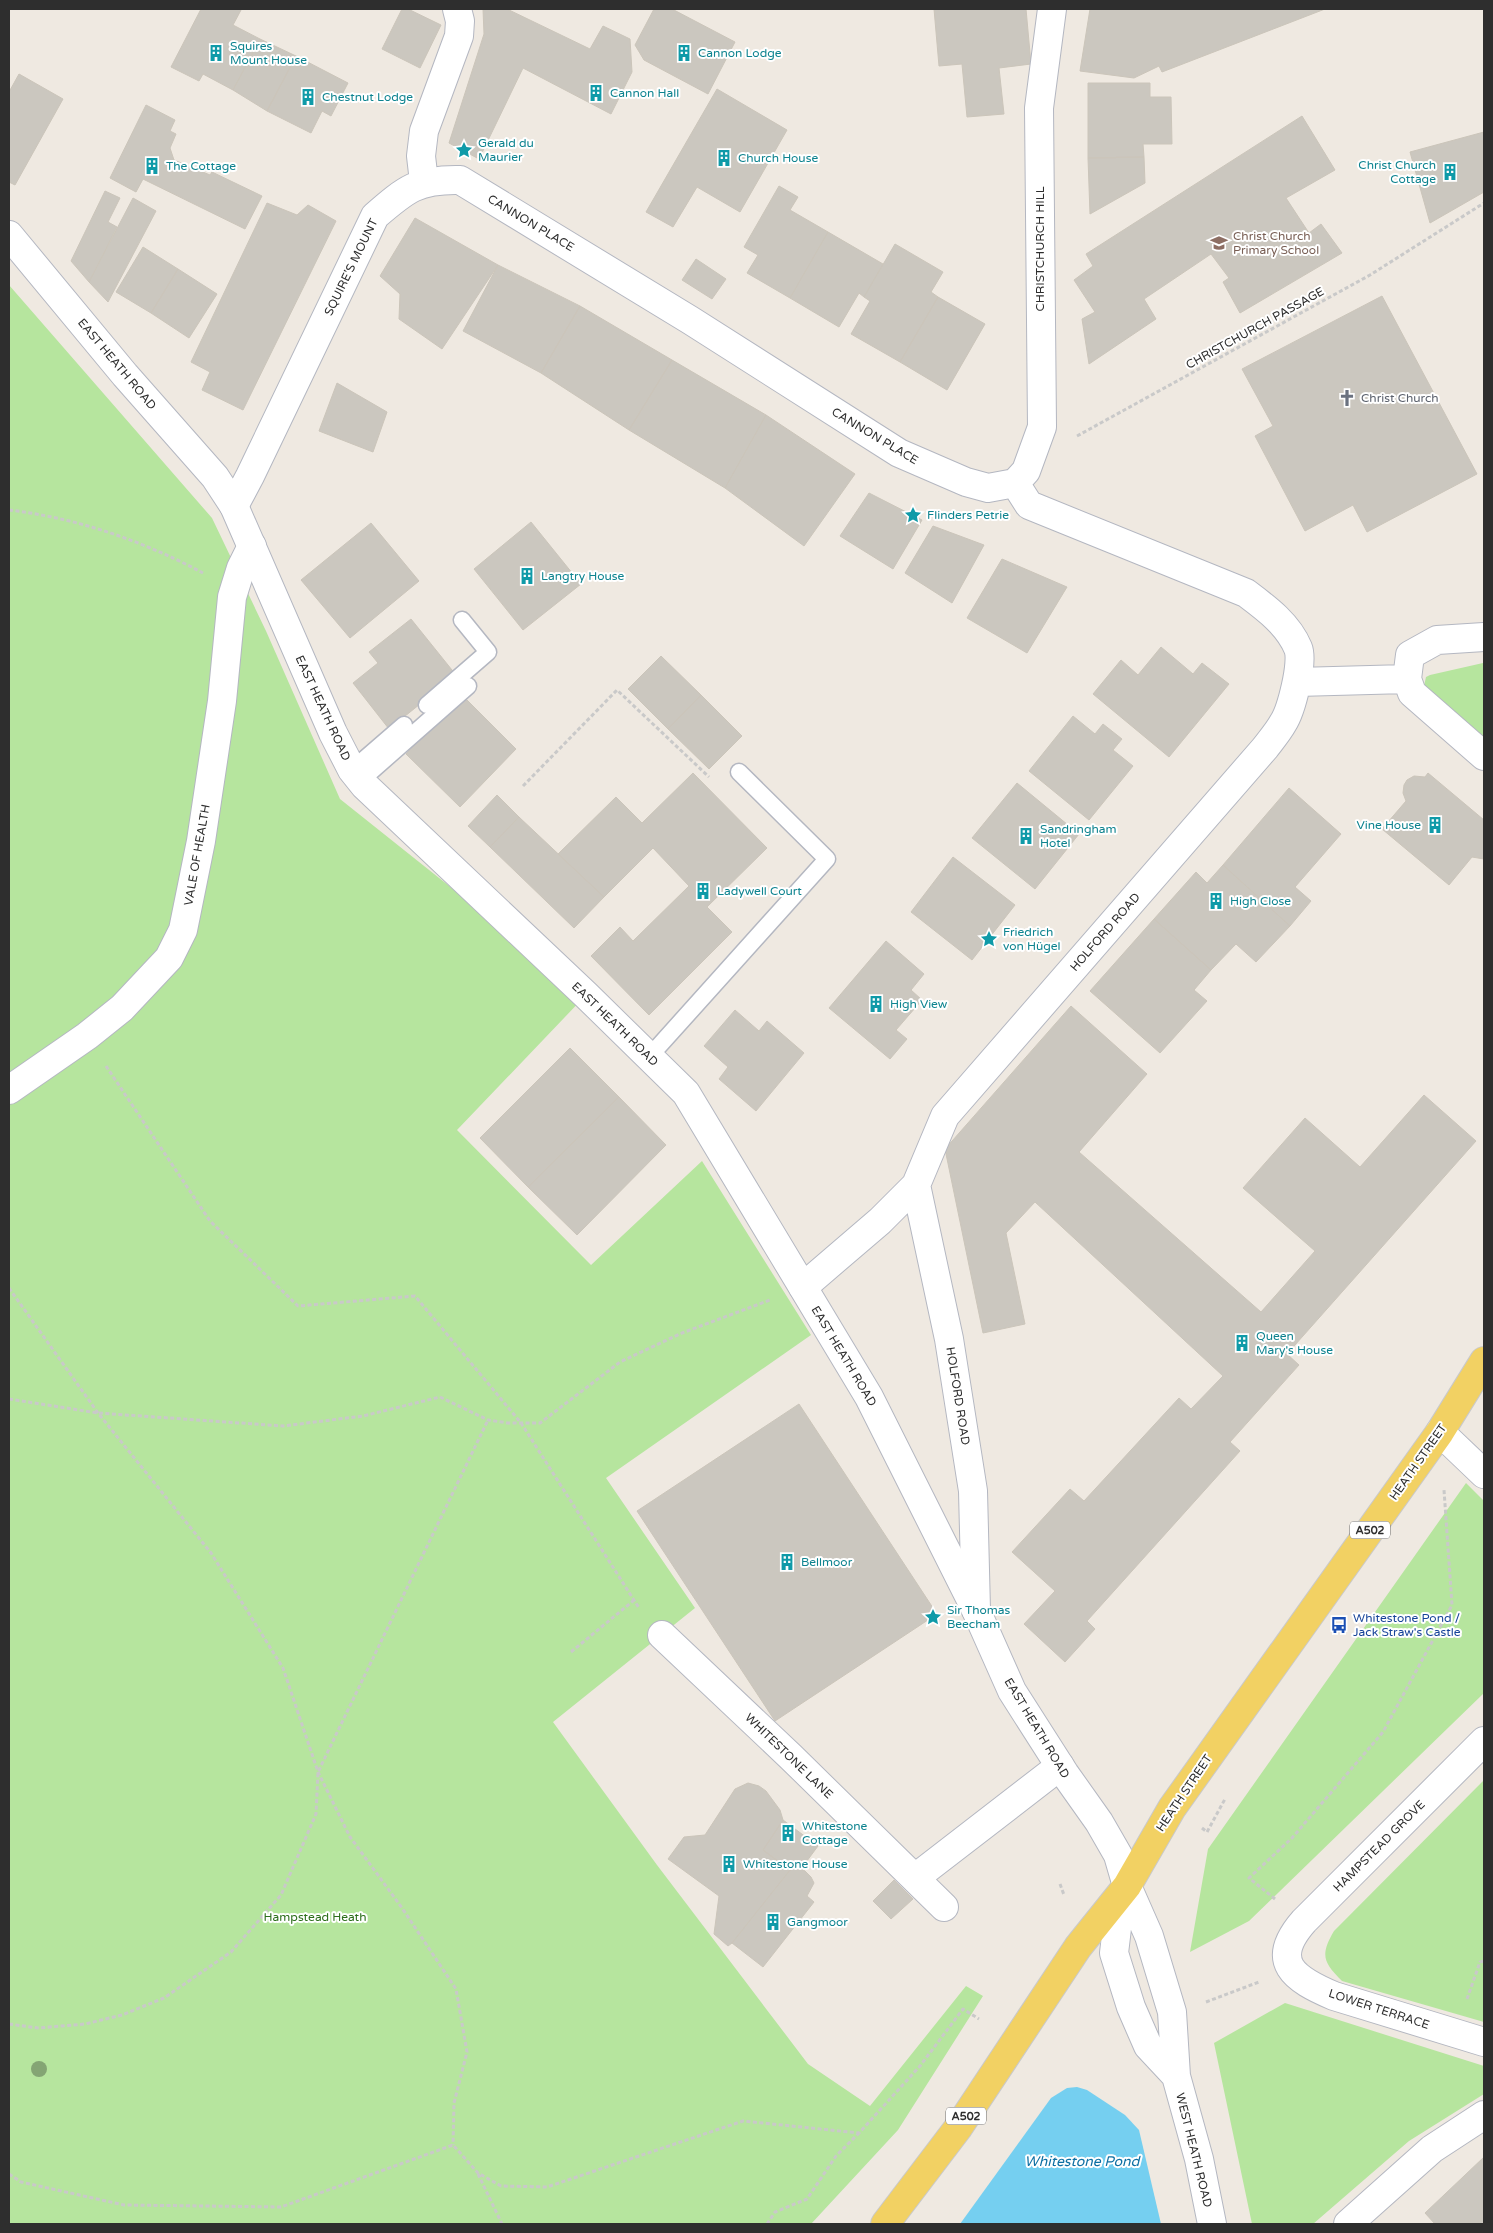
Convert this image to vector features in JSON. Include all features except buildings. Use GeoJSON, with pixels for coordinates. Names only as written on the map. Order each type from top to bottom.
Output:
{"type":"FeatureCollection","features":[{"type":"Feature","properties":{"kind":"main road","name":"HEATH STREET"},"geometry":{"type":"LineString","coordinates":[[885,2224],[958,2128],[1078,1947],[1127,1886],[1172,1808],[1440,1432],[1484,1361]]}},
{"type":"Feature","properties":{"kind":"street"},"geometry":{"type":"LineString","coordinates":[[424,182],[421,156],[424,131],[459,36],[460,20],[457,9]]}},
{"type":"Feature","properties":{"kind":"street","name":"CHRISTCHURCH HILL"},"geometry":{"type":"LineString","coordinates":[[1023,472],[1042,427],[1040,108],[1052,9]]}},
{"type":"Feature","properties":{"kind":"street","name":"CANNON PLACE"},"geometry":{"type":"LineString","coordinates":[[424,182],[460,180],[690,320],[899,453],[934,470],[988,488],[1023,472]]}},
{"type":"Feature","properties":{"kind":"street","name":"SQUIRE'S MOUNT"},"geometry":{"type":"LineString","coordinates":[[234,506],[375,216],[401,194],[424,182]]}},
{"type":"Feature","properties":{"kind":"street","name":"EAST HEATH ROAD"},"geometry":{"type":"LineString","coordinates":[[9,235],[125,375],[215,477],[234,506],[333,733],[356,775],[686,1093],[869,1397],[976,1610],[1012,1691],[1060,1766],[1099,1822],[1118,1855],[1127,1886]]}},
{"type":"Feature","properties":{"kind":"street"},"geometry":{"type":"LineString","coordinates":[[1023,472],[1029,505],[1246,593],[1267,608],[1284,626],[1299,650],[1297,682],[1407,679]]}},
{"type":"Feature","properties":{"kind":"street","name":"VALE OF HEALTH"},"geometry":{"type":"LineString","coordinates":[[9,1090],[87,1036],[122,1008],[169,958],[182,930],[200,841],[222,701],[232,597],[241,568],[252,546]]}},
{"type":"Feature","properties":{"kind":"street"},"geometry":{"type":"LineString","coordinates":[[1484,637],[1437,640],[1410,655],[1407,679],[1412,692],[1484,756]]}},
{"type":"Feature","properties":{"kind":"street","name":"HOLFORD ROAD"},"geometry":{"type":"LineString","coordinates":[[803,1287],[880,1221],[916,1185],[945,1116],[1265,748],[1284,722],[1297,682]]}},
{"type":"Feature","properties":{"kind":"street","name":"HOLFORD ROAD"},"geometry":{"type":"LineString","coordinates":[[916,1185],[949,1339],[973,1491],[976,1610]]}},
{"type":"Feature","properties":{"kind":"street"},"geometry":{"type":"LineString","coordinates":[[1440,1432],[1484,1474]]}},
{"type":"Feature","properties":{"kind":"street","name":"WHITESTONE LANE"},"geometry":{"type":"LineString","coordinates":[[662,1635],[944,1908]]}},
{"type":"Feature","properties":{"kind":"street","name":"HAMPSTEAD GROVE"},"geometry":{"type":"LineString","coordinates":[[1288,1964],[1287,1946],[1291,1936],[1304,1921],[1484,1741]]}},
{"type":"Feature","properties":{"kind":"street"},"geometry":{"type":"LineString","coordinates":[[915,1878],[1060,1766]]}},
{"type":"Feature","properties":{"kind":"street","name":"WEST HEATH ROAD"},"geometry":{"type":"LineString","coordinates":[[1127,1886],[1149,1936],[1172,2012],[1176,2076],[1199,2159],[1212,2224]]}},
{"type":"Feature","properties":{"kind":"street","name":"WEST HEATH ROAD"},"geometry":{"type":"LineString","coordinates":[[1127,1886],[1117,1928],[1114,1953],[1131,2007],[1148,2046],[1176,2076]]}},
{"type":"Feature","properties":{"kind":"street","name":"LOWER TERRACE"},"geometry":{"type":"LineString","coordinates":[[1288,1964],[1314,1987],[1334,1996],[1484,2042]]}},
{"type":"Feature","properties":{"kind":"street"},"geometry":{"type":"LineString","coordinates":[[1348,2224],[1432,2149],[1484,2115]]}},
{"type":"Feature","properties":{"kind":"lane"},"geometry":{"type":"LineString","coordinates":[[427,705],[488,652],[462,620]]}},
{"type":"Feature","properties":{"kind":"lane"},"geometry":{"type":"LineString","coordinates":[[356,775],[468,686]]}},
{"type":"Feature","properties":{"kind":"lane"},"geometry":{"type":"LineString","coordinates":[[356,775],[404,725]]}},
{"type":"Feature","properties":{"kind":"lane"},"geometry":{"type":"LineString","coordinates":[[649,1057],[827,858],[739,772]]}},
{"type":"Feature","properties":{"kind":"path","name":"CHRISTCHURCH PASSAGE"},"geometry":{"type":"LineString","coordinates":[[1023,472],[1370,275],[1484,203]]}},
{"type":"Feature","properties":{"kind":"path"},"geometry":{"type":"LineString","coordinates":[[9,510],[42,514],[102,530],[169,555],[207,575]]}},
{"type":"Feature","properties":{"kind":"path"},"geometry":{"type":"LineString","coordinates":[[523,786],[618,690],[708,777],[739,772]]}},
{"type":"Feature","properties":{"kind":"path"},"geometry":{"type":"LineString","coordinates":[[87,1036],[210,1221],[298,1306],[414,1296],[521,1423],[633,1601],[662,1635]]}},
{"type":"Feature","properties":{"kind":"path"},"geometry":{"type":"LineString","coordinates":[[9,1399],[98,1413],[283,1426],[363,1416],[440,1397],[488,1420],[540,1423],[620,1362],[682,1333],[803,1287]]}},
{"type":"Feature","properties":{"kind":"path"},"geometry":{"type":"LineString","coordinates":[[9,1288],[98,1413],[211,1553],[283,1668],[318,1772],[350,1836],[402,1908],[456,1990],[467,2052],[454,2103],[453,2145],[478,2173],[502,2224]]}},
{"type":"Feature","properties":{"kind":"path"},"geometry":{"type":"LineString","coordinates":[[9,2024],[38,2028],[85,2024],[122,2015],[164,1998],[231,1952],[281,1895],[316,1814],[318,1772],[488,1420]]}},
{"type":"Feature","properties":{"kind":"path"},"geometry":{"type":"LineString","coordinates":[[1304,1921],[1250,1878],[1292,1838],[1382,1732],[1452,1605],[1444,1486]]}},
{"type":"Feature","properties":{"kind":"path"},"geometry":{"type":"LineString","coordinates":[[571,1652],[633,1601]]}},
{"type":"Feature","properties":{"kind":"path"},"geometry":{"type":"LineString","coordinates":[[1060,1884],[1064,1895]]}},
{"type":"Feature","properties":{"kind":"path"},"geometry":{"type":"LineString","coordinates":[[1201,2004],[1288,1964]]}},
{"type":"Feature","properties":{"kind":"path"},"geometry":{"type":"LineString","coordinates":[[767,2224],[775,2212],[807,2199],[836,2156],[920,2066],[963,2009],[979,2019]]}},
{"type":"Feature","properties":{"kind":"path"},"geometry":{"type":"LineString","coordinates":[[478,2173],[501,2186],[547,2187],[743,2121],[859,2133]]}},
{"type":"Feature","properties":{"kind":"path"},"geometry":{"type":"LineString","coordinates":[[9,2174],[21,2182],[124,2205],[281,2206],[453,2145]]}},
{"type":"Feature","properties":{"kind":"green space","name":"Hampstead Heath"},"geometry":{"type":"Polygon","coordinates":[[[9,285],[212,518],[266,631],[340,799],[586,995],[457,1130],[591,1265],[702,1161],[811,1335],[606,1478],[695,1608],[553,1722],[657,1865],[808,2064],[870,2106],[966,1986],[983,1996],[898,2130],[811,2224],[9,2224],[9,285]]]}},
{"type":"Feature","properties":{"kind":"green space"},"geometry":{"type":"Polygon","coordinates":[[[1483,663],[1484,738],[1427,692],[1424,686],[1426,677],[1430,675],[1483,663]]]}},
{"type":"Feature","properties":{"kind":"green space"},"geometry":{"type":"Polygon","coordinates":[[[1466,1483],[1484,1501],[1484,1693],[1249,1921],[1190,1952],[1208,1849],[1466,1483]]]}},
{"type":"Feature","properties":{"kind":"green space"},"geometry":{"type":"Polygon","coordinates":[[[1484,1780],[1484,2022],[1342,1981],[1327,1963],[1325,1952],[1334,1931],[1484,1780]]]}},
{"type":"Feature","properties":{"kind":"green space"},"geometry":{"type":"Polygon","coordinates":[[[1285,2003],[1484,2066],[1484,2094],[1409,2141],[1313,2224],[1252,2224],[1214,2043],[1285,2003]]]}},
{"type":"Feature","properties":{"kind":"water","name":"Whitestone Pond"},"geometry":{"type":"Polygon","coordinates":[[[1077,2087],[1087,2090],[1125,2115],[1139,2130],[1161,2224],[960,2224],[1051,2098],[1067,2088],[1077,2087]]]}},
{"type":"Feature","properties":{"kind":"place","name":"Squires Mount House"},"geometry":{"type":"Point","coordinates":[216,53]}},
{"type":"Feature","properties":{"kind":"place","name":"Cannon Lodge"},"geometry":{"type":"Point","coordinates":[684,53]}},
{"type":"Feature","properties":{"kind":"place","name":"Cannon Hall"},"geometry":{"type":"Point","coordinates":[596,93]}},
{"type":"Feature","properties":{"kind":"place","name":"Chestnut Lodge"},"geometry":{"type":"Point","coordinates":[308,97]}},
{"type":"Feature","properties":{"kind":"place","name":"Gerald du Maurier"},"geometry":{"type":"Point","coordinates":[464,150]}},
{"type":"Feature","properties":{"kind":"place","name":"Church House"},"geometry":{"type":"Point","coordinates":[724,158]}},
{"type":"Feature","properties":{"kind":"place","name":"The Cottage"},"geometry":{"type":"Point","coordinates":[152,166]}},
{"type":"Feature","properties":{"kind":"place","name":"Christ Church Cottage"},"geometry":{"type":"Point","coordinates":[1450,172]}},
{"type":"Feature","properties":{"kind":"place","name":"Christ Church Primary School"},"geometry":{"type":"Point","coordinates":[1219,243]}},
{"type":"Feature","properties":{"kind":"place","name":"Christ Church"},"geometry":{"type":"Point","coordinates":[1347,398]}},
{"type":"Feature","properties":{"kind":"place","name":"Flinders Petrie"},"geometry":{"type":"Point","coordinates":[913,515]}},
{"type":"Feature","properties":{"kind":"place","name":"Langtry House"},"geometry":{"type":"Point","coordinates":[527,576]}},
{"type":"Feature","properties":{"kind":"place","name":"Vine House"},"geometry":{"type":"Point","coordinates":[1435,825]}},
{"type":"Feature","properties":{"kind":"place","name":"Sandringham Hotel"},"geometry":{"type":"Point","coordinates":[1026,836]}},
{"type":"Feature","properties":{"kind":"place","name":"Ladywell Court"},"geometry":{"type":"Point","coordinates":[703,891]}},
{"type":"Feature","properties":{"kind":"place","name":"High Close"},"geometry":{"type":"Point","coordinates":[1216,901]}},
{"type":"Feature","properties":{"kind":"place","name":"Friedrich von Hügel"},"geometry":{"type":"Point","coordinates":[989,939]}},
{"type":"Feature","properties":{"kind":"place","name":"High View"},"geometry":{"type":"Point","coordinates":[876,1004]}},
{"type":"Feature","properties":{"kind":"place","name":"Queen Mary's House"},"geometry":{"type":"Point","coordinates":[1242,1343]}},
{"type":"Feature","properties":{"kind":"place","name":"Bellmoor"},"geometry":{"type":"Point","coordinates":[787,1562]}},
{"type":"Feature","properties":{"kind":"place","name":"Sir Thomas Beecham"},"geometry":{"type":"Point","coordinates":[933,1617]}},
{"type":"Feature","properties":{"kind":"place","name":"Whitestone Pond / Jack Straw's Castle"},"geometry":{"type":"Point","coordinates":[1339,1625]}},
{"type":"Feature","properties":{"kind":"place","name":"Whitestone Cottage"},"geometry":{"type":"Point","coordinates":[788,1833]}},
{"type":"Feature","properties":{"kind":"place","name":"Whitestone House"},"geometry":{"type":"Point","coordinates":[729,1864]}},
{"type":"Feature","properties":{"kind":"place","name":"Gangmoor"},"geometry":{"type":"Point","coordinates":[773,1922]}}]}
